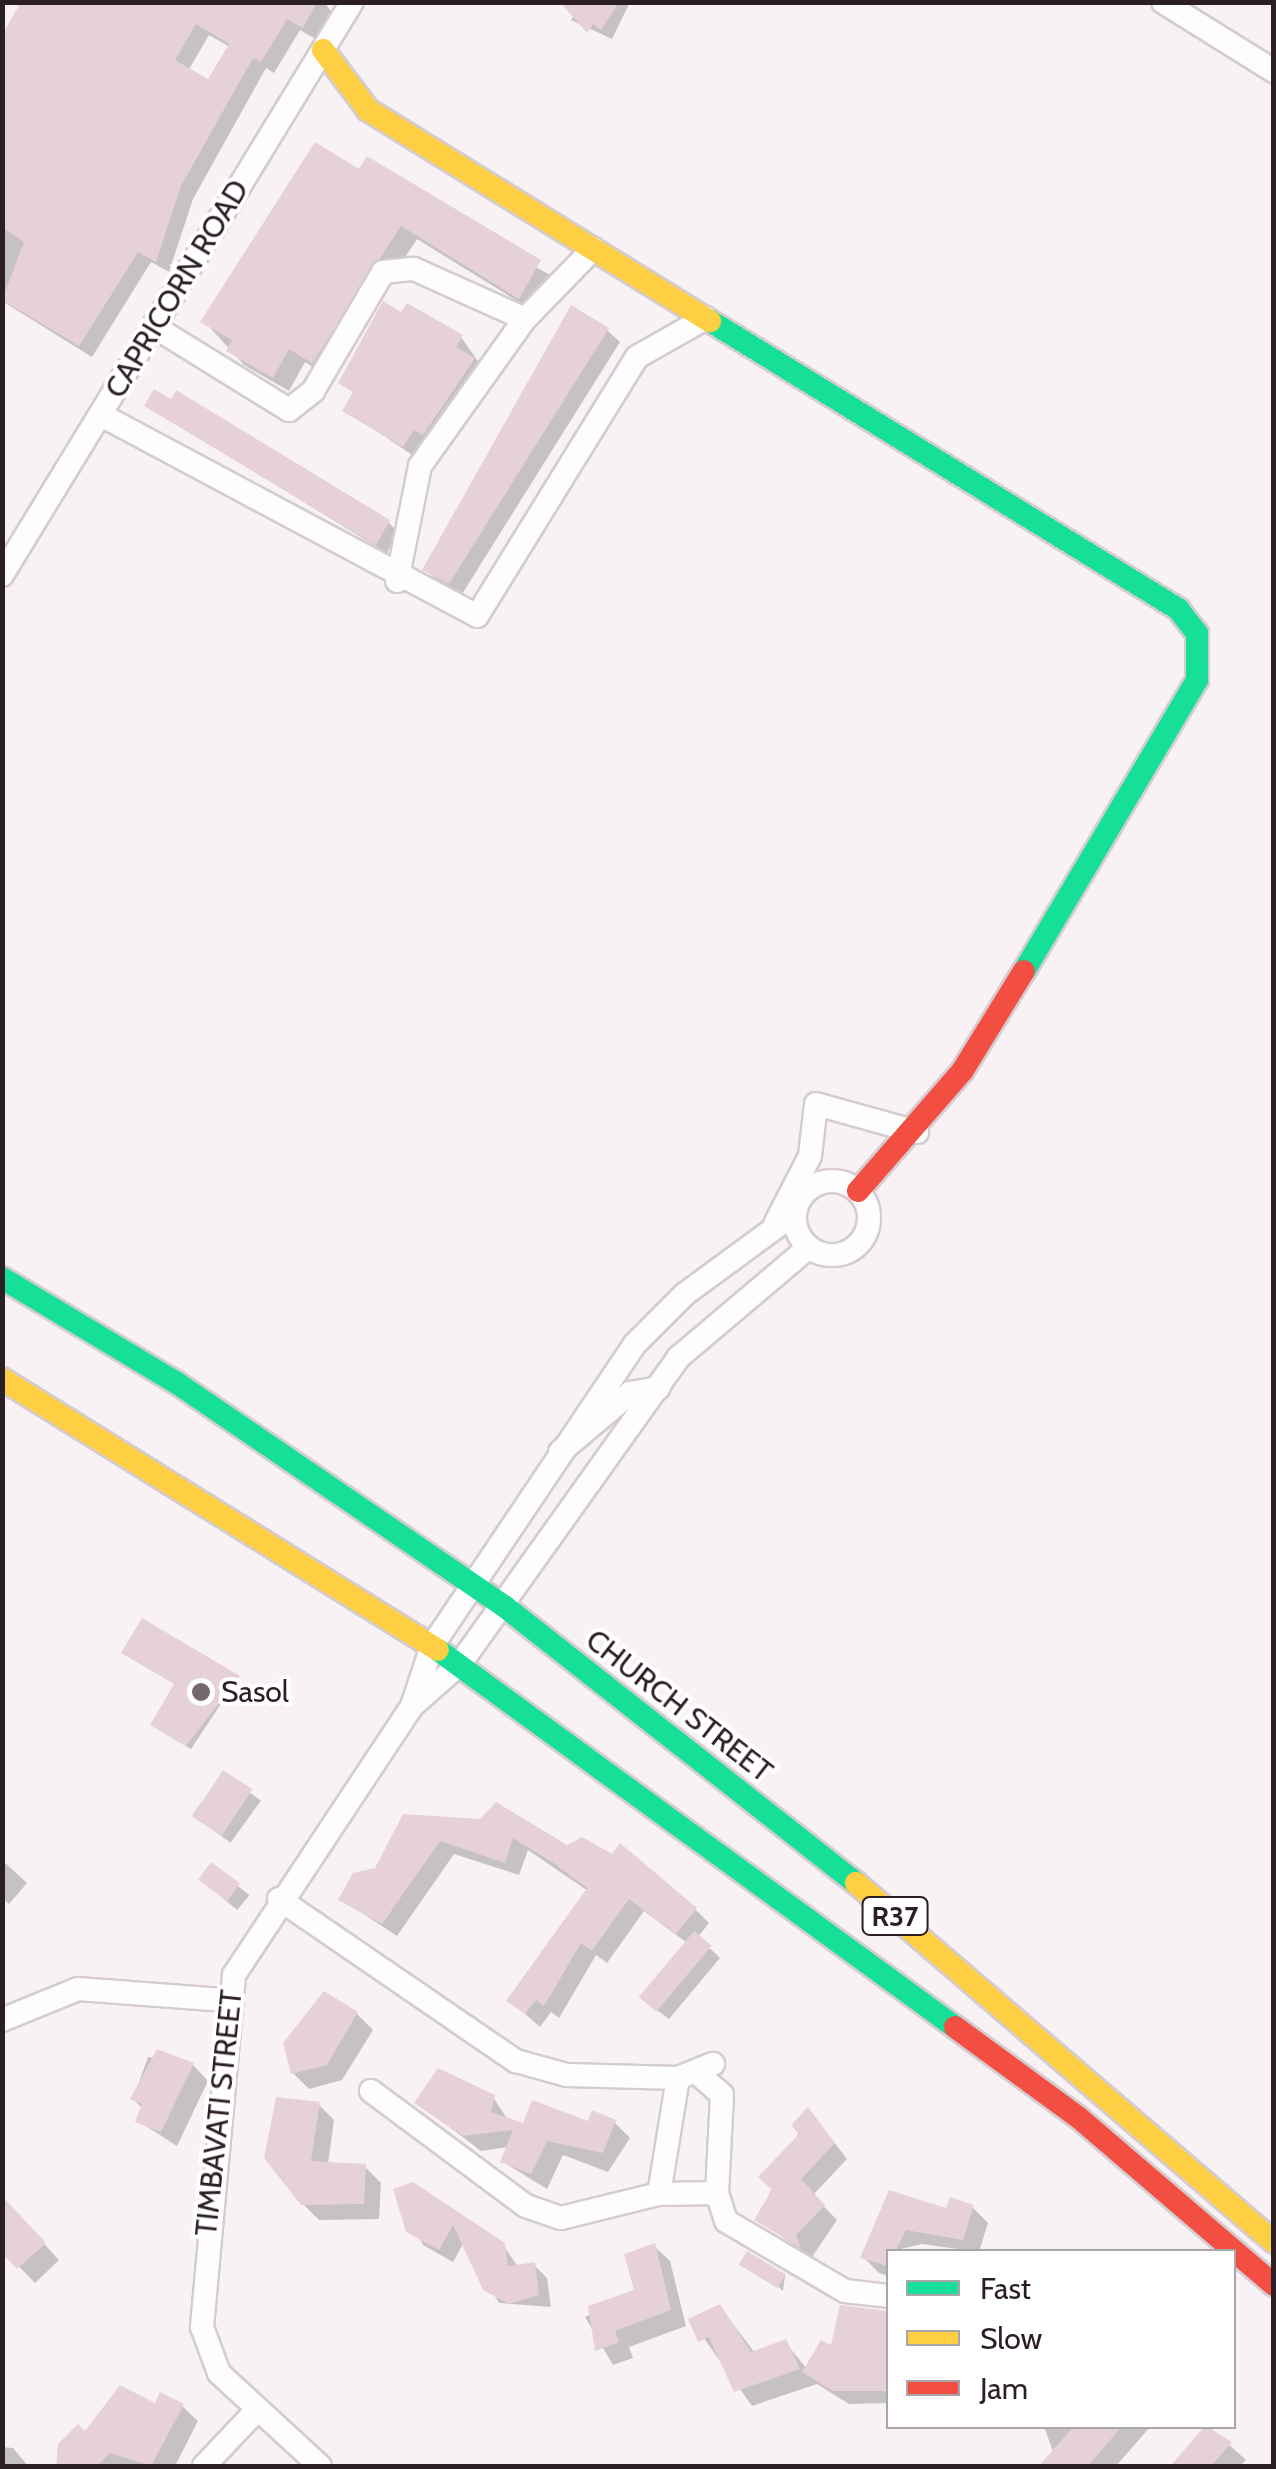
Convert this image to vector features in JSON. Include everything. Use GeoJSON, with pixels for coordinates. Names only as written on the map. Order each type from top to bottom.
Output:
{"type":"FeatureCollection","features":[{"type":"Feature","properties":{"kind":"main road"},"geometry":{"type":"LineString","coordinates":[[323,50],[368,110],[1178,609],[1200,646],[1197,680],[1156,755],[917,1132],[858,1191]]}},
{"type":"Feature","properties":{"kind":"main road","name":"CHURCH STREET"},"geometry":{"type":"LineString","coordinates":[[2,1278],[177,1383],[504,1606],[868,1892],[1274,2242]]}},
{"type":"Feature","properties":{"kind":"main road","name":"R37"},"geometry":{"type":"LineString","coordinates":[[2,1379],[460,1664],[1078,2117],[1232,2249]]}},
{"type":"Feature","properties":{"kind":"main road","name":"R37"},"geometry":{"type":"LineString","coordinates":[[1236,2252],[1274,2285]]}},
{"type":"Feature","properties":{"kind":"street","name":"CAPRICORN ROAD"},"geometry":{"type":"LineString","coordinates":[[2,575],[352,2]]}},
{"type":"Feature","properties":{"kind":"street"},"geometry":{"type":"LineString","coordinates":[[1162,2],[1274,71]]}},
{"type":"Feature","properties":{"kind":"street"},"geometry":{"type":"LineString","coordinates":[[397,582],[420,466],[525,319],[593,249]]}},
{"type":"Feature","properties":{"kind":"street"},"geometry":{"type":"LineString","coordinates":[[153,326],[289,410],[305,403],[371,285],[392,267],[525,319]]}},
{"type":"Feature","properties":{"kind":"street"},"geometry":{"type":"LineString","coordinates":[[100,415],[397,582],[477,616],[637,357],[706,318]]}},
{"type":"Feature","properties":{"kind":"street"},"geometry":{"type":"LineString","coordinates":[[773,1227],[810,1156],[816,1104],[917,1132]]}},
{"type":"Feature","properties":{"kind":"street"},"geometry":{"type":"LineString","coordinates":[[837,1181],[858,1191],[868,1213],[863,1237],[844,1252],[809,1247],[794,1214],[814,1185],[837,1181]]}},
{"type":"Feature","properties":{"kind":"street","name":"TIMBAVATI STREET"},"geometry":{"type":"LineString","coordinates":[[412,1706],[432,1646],[557,1454],[658,1320],[794,1214]]}},
{"type":"Feature","properties":{"kind":"street","name":"TIMBAVATI STREET"},"geometry":{"type":"LineString","coordinates":[[320,2466],[256,2411],[209,2354],[200,2300],[226,2000],[279,1899],[412,1706],[460,1664],[702,1330],[809,1247]]}},
{"type":"Feature","properties":{"kind":"street"},"geometry":{"type":"LineString","coordinates":[[557,1454],[592,1434],[622,1398],[659,1388]]}},
{"type":"Feature","properties":{"kind":"street"},"geometry":{"type":"LineString","coordinates":[[279,1899],[516,2061],[566,2075],[696,2072],[722,2095],[718,2193],[726,2222],[755,2246],[846,2291],[886,2296]]}},
{"type":"Feature","properties":{"kind":"street"},"geometry":{"type":"LineString","coordinates":[[2,2020],[78,1990],[226,2000]]}},
{"type":"Feature","properties":{"kind":"street"},"geometry":{"type":"LineString","coordinates":[[659,2194],[696,2072]]}},
{"type":"Feature","properties":{"kind":"street"},"geometry":{"type":"LineString","coordinates":[[371,2091],[526,2206],[561,2218],[659,2194],[718,2193]]}},
{"type":"Feature","properties":{"kind":"street"},"geometry":{"type":"LineString","coordinates":[[204,2466],[256,2411]]}},
{"type":"Feature","properties":{"kind":"building"},"geometry":{"type":"Polygon","coordinates":[[[21,2],[317,2],[303,28],[287,19],[261,62],[253,58],[181,186],[156,262],[138,252],[79,346],[2,300],[24,242],[2,227],[2,35],[21,2]],[[196,24],[175,60],[208,79],[229,44],[196,24]]]}},
{"type":"Feature","properties":{"kind":"building"},"geometry":{"type":"Polygon","coordinates":[[[560,2],[619,2],[601,30],[593,24],[587,33],[560,2]]]}},
{"type":"Feature","properties":{"kind":"building"},"geometry":{"type":"Polygon","coordinates":[[[315,142],[359,169],[367,156],[541,260],[519,299],[401,226],[312,363],[289,349],[273,378],[226,351],[232,340],[200,322],[315,142]]]}},
{"type":"Feature","properties":{"kind":"building"},"geometry":{"type":"Polygon","coordinates":[[[383,301],[401,312],[407,303],[463,335],[456,347],[475,358],[423,435],[414,430],[403,447],[342,411],[353,392],[338,383],[383,301]]]}},
{"type":"Feature","properties":{"kind":"building"},"geometry":{"type":"Polygon","coordinates":[[[571,305],[609,328],[449,584],[422,570],[571,305]]]}},
{"type":"Feature","properties":{"kind":"building"},"geometry":{"type":"Polygon","coordinates":[[[154,389],[171,399],[176,390],[390,520],[376,545],[144,406],[154,389]]]}},
{"type":"Feature","properties":{"kind":"building"},"geometry":{"type":"Polygon","coordinates":[[[142,1618],[240,1676],[186,1746],[150,1725],[174,1684],[121,1653],[142,1618]]]}},
{"type":"Feature","properties":{"kind":"building"},"geometry":{"type":"Polygon","coordinates":[[[223,1770],[252,1789],[222,1836],[193,1817],[223,1770]]]}},
{"type":"Feature","properties":{"kind":"building"},"geometry":{"type":"Polygon","coordinates":[[[496,1802],[567,1845],[582,1837],[612,1854],[620,1843],[697,1908],[676,1934],[629,1899],[592,1951],[581,1943],[544,2006],[536,2000],[525,2014],[506,2001],[587,1888],[513,1838],[505,1863],[440,1841],[382,1924],[338,1900],[353,1873],[375,1868],[403,1814],[480,1819],[496,1802]]]}},
{"type":"Feature","properties":{"kind":"building"},"geometry":{"type":"Polygon","coordinates":[[[211,1862],[240,1883],[227,1901],[198,1880],[211,1862]]]}},
{"type":"Feature","properties":{"kind":"building"},"geometry":{"type":"Polygon","coordinates":[[[694,1931],[712,1946],[656,2012],[639,1997],[694,1931]]]}},
{"type":"Feature","properties":{"kind":"building"},"geometry":{"type":"Polygon","coordinates":[[[324,1991],[358,2012],[327,2065],[291,2074],[283,2043],[324,1991]]]}},
{"type":"Feature","properties":{"kind":"building"},"geometry":{"type":"Polygon","coordinates":[[[157,2049],[194,2063],[161,2132],[135,2122],[142,2104],[130,2099],[157,2049]]]}},
{"type":"Feature","properties":{"kind":"building"},"geometry":{"type":"Polygon","coordinates":[[[438,2068],[495,2095],[491,2112],[523,2123],[532,2100],[588,2121],[592,2110],[616,2120],[603,2153],[547,2141],[531,2174],[500,2162],[513,2130],[463,2136],[414,2103],[438,2068]]]}},
{"type":"Feature","properties":{"kind":"building"},"geometry":{"type":"Polygon","coordinates":[[[276,2097],[320,2102],[311,2161],[366,2164],[364,2204],[301,2205],[264,2158],[276,2097]]]}},
{"type":"Feature","properties":{"kind":"building"},"geometry":{"type":"Polygon","coordinates":[[[808,2107],[835,2143],[801,2179],[825,2205],[796,2235],[801,2248],[754,2220],[772,2190],[758,2177],[799,2134],[791,2125],[808,2107]]]}},
{"type":"Feature","properties":{"kind":"building"},"geometry":{"type":"Polygon","coordinates":[[[413,2182],[505,2243],[508,2266],[535,2262],[539,2295],[509,2304],[483,2290],[453,2225],[439,2250],[406,2232],[393,2189],[413,2182]]]}},
{"type":"Feature","properties":{"kind":"building"},"geometry":{"type":"Polygon","coordinates":[[[889,2190],[946,2208],[950,2197],[974,2205],[963,2240],[906,2230],[896,2249],[886,2249],[886,2265],[860,2258],[889,2190]]]}},
{"type":"Feature","properties":{"kind":"building"},"geometry":{"type":"Polygon","coordinates":[[[2,2196],[46,2243],[17,2269],[2,2253],[2,2196]]]}},
{"type":"Feature","properties":{"kind":"building"},"geometry":{"type":"Polygon","coordinates":[[[655,2243],[671,2310],[615,2331],[619,2342],[595,2351],[588,2306],[634,2290],[624,2254],[655,2243]]]}},
{"type":"Feature","properties":{"kind":"building"},"geometry":{"type":"Polygon","coordinates":[[[747,2251],[786,2274],[777,2288],[739,2265],[747,2251]]]}},
{"type":"Feature","properties":{"kind":"building"},"geometry":{"type":"Polygon","coordinates":[[[720,2304],[751,2352],[786,2339],[800,2369],[734,2392],[709,2337],[698,2342],[688,2319],[720,2304]]]}},
{"type":"Feature","properties":{"kind":"building"},"geometry":{"type":"Polygon","coordinates":[[[840,2305],[886,2311],[886,2391],[833,2391],[802,2372],[821,2340],[831,2345],[840,2305]]]}},
{"type":"Feature","properties":{"kind":"building"},"geometry":{"type":"Polygon","coordinates":[[[120,2385],[155,2403],[160,2392],[184,2404],[151,2466],[110,2453],[97,2466],[56,2466],[58,2444],[78,2424],[85,2431],[120,2385]]]}},
{"type":"Feature","properties":{"kind":"building"},"geometry":{"type":"Polygon","coordinates":[[[1071,2429],[1119,2429],[1088,2466],[1039,2466],[1071,2429]]]}},
{"type":"Feature","properties":{"kind":"building"},"geometry":{"type":"Polygon","coordinates":[[[1202,2429],[1210,2429],[1232,2442],[1211,2466],[1170,2466],[1202,2429]]]}},
{"type":"Feature","properties":{"kind":"traffic: fast"},"geometry":{"type":"LineString","coordinates":[[710,321],[1178,609],[1197,633],[1197,680],[1024,971]]}},
{"type":"Feature","properties":{"kind":"traffic: fast"},"geometry":{"type":"LineString","coordinates":[[2,1278],[177,1383],[504,1606],[856,1883]]}},
{"type":"Feature","properties":{"kind":"traffic: fast"},"geometry":{"type":"LineString","coordinates":[[438,1650],[955,2027]]}},
{"type":"Feature","properties":{"kind":"traffic: slow"},"geometry":{"type":"LineString","coordinates":[[323,50],[368,110],[710,321]]}},
{"type":"Feature","properties":{"kind":"traffic: slow"},"geometry":{"type":"LineString","coordinates":[[2,1379],[438,1650]]}},
{"type":"Feature","properties":{"kind":"traffic: slow"},"geometry":{"type":"LineString","coordinates":[[856,1883],[1274,2242]]}},
{"type":"Feature","properties":{"kind":"traffic: jam"},"geometry":{"type":"LineString","coordinates":[[858,1191],[963,1070],[1024,971]]}},
{"type":"Feature","properties":{"kind":"traffic: jam"},"geometry":{"type":"LineString","coordinates":[[955,2027],[1078,2117],[1232,2249]]}},
{"type":"Feature","properties":{"kind":"traffic: jam"},"geometry":{"type":"LineString","coordinates":[[1236,2252],[1274,2285]]}},
{"type":"Feature","properties":{"kind":"place","name":"Sasol"},"geometry":{"type":"Point","coordinates":[201,1692]}}]}
